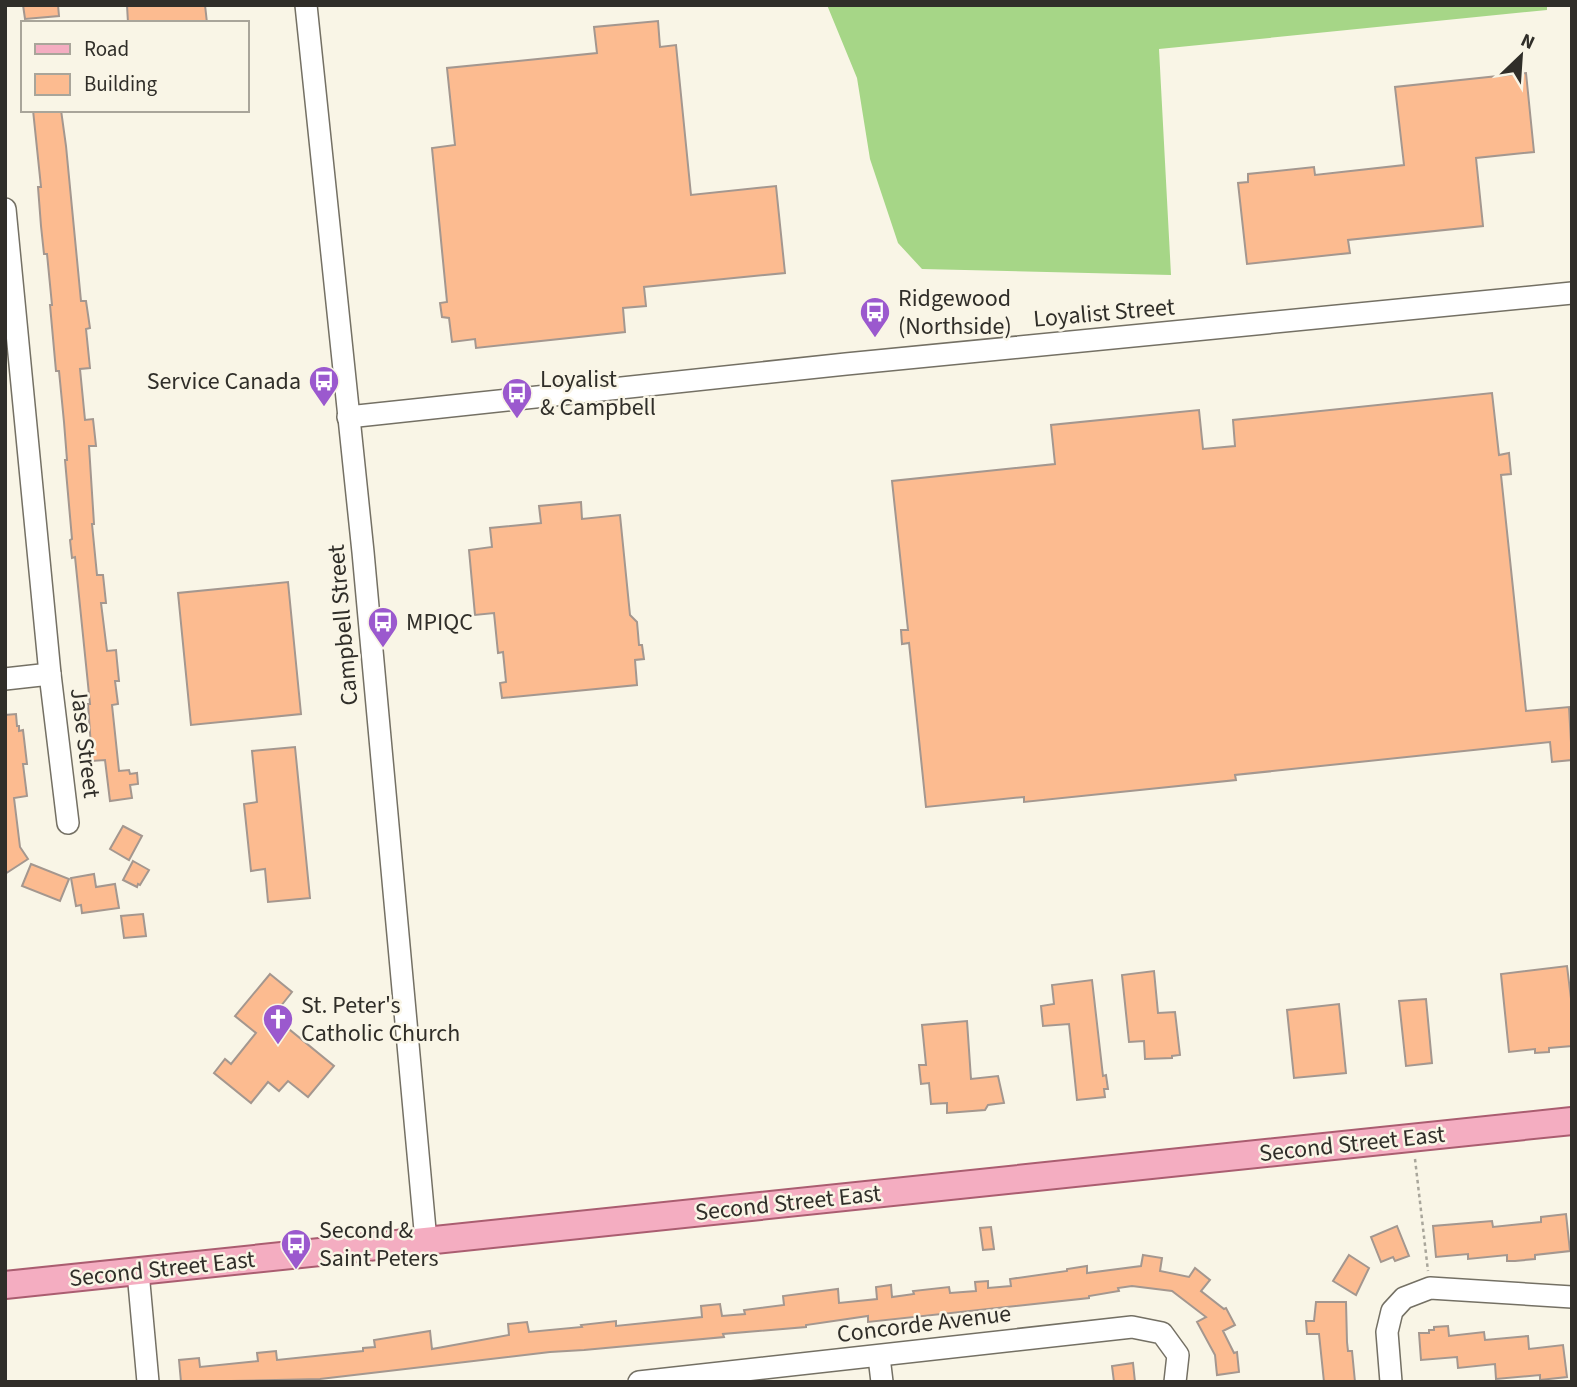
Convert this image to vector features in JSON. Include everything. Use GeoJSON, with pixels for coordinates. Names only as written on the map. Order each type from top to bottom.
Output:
{"type":"FeatureCollection","features":[{"type":"Feature","properties":{"kind":"main road","name":"Second Street East"},"geometry":{"type":"LineString","coordinates":[[5,1285],[1572,1121]]}},
{"type":"Feature","properties":{"kind":"street","name":"Campbell Street"},"geometry":{"type":"LineString","coordinates":[[306,5],[363,552],[426,1241]]}},
{"type":"Feature","properties":{"kind":"street","name":"Jase Street"},"geometry":{"type":"LineString","coordinates":[[5,209],[50,674],[68,823]]}},
{"type":"Feature","properties":{"kind":"street","name":"Loyalist Street"},"geometry":{"type":"LineString","coordinates":[[348,416],[1572,293]]}},
{"type":"Feature","properties":{"kind":"street"},"geometry":{"type":"LineString","coordinates":[[5,679],[50,674]]}},
{"type":"Feature","properties":{"kind":"street"},"geometry":{"type":"LineString","coordinates":[[138,1272],[148,1382]]}},
{"type":"Feature","properties":{"kind":"street"},"geometry":{"type":"LineString","coordinates":[[1391,1382],[1387,1332],[1392,1311],[1404,1298],[1430,1288],[1572,1297]]}},
{"type":"Feature","properties":{"kind":"street","name":"Concorde Avenue"},"geometry":{"type":"LineString","coordinates":[[639,1382],[1132,1327],[1162,1334],[1178,1355],[1175,1382]]}},
{"type":"Feature","properties":{"kind":"street"},"geometry":{"type":"LineString","coordinates":[[879,1356],[882,1382]]}},
{"type":"Feature","properties":{"kind":"path"},"geometry":{"type":"LineString","coordinates":[[1413,1138],[1430,1288]]}},
{"type":"Feature","properties":{"kind":"green space"},"geometry":{"type":"Polygon","coordinates":[[[827,5],[1547,5],[1547,10],[1159,49],[1171,275],[922,269],[898,243],[870,159],[857,78],[827,5]]]}},
{"type":"Feature","properties":{"kind":"building"},"geometry":{"type":"Polygon","coordinates":[[[23,5],[58,5],[59,16],[25,19],[23,5]]]}},
{"type":"Feature","properties":{"kind":"building"},"geometry":{"type":"Polygon","coordinates":[[[127,5],[205,5],[207,21],[128,21],[127,5]]]}},
{"type":"Feature","properties":{"kind":"building"},"geometry":{"type":"Polygon","coordinates":[[[658,21],[660,47],[676,45],[691,195],[776,186],[785,273],[644,287],[646,306],[623,308],[625,332],[476,348],[475,339],[452,342],[449,318],[442,317],[440,303],[447,302],[432,148],[455,145],[447,68],[597,53],[594,27],[658,21]]]}},
{"type":"Feature","properties":{"kind":"building"},"geometry":{"type":"Polygon","coordinates":[[[1526,73],[1534,152],[1476,158],[1483,226],[1348,240],[1350,253],[1247,264],[1238,183],[1248,182],[1248,174],[1314,167],[1315,175],[1404,165],[1395,87],[1526,73]]]}},
{"type":"Feature","properties":{"kind":"building"},"geometry":{"type":"Polygon","coordinates":[[[33,112],[61,112],[81,301],[86,301],[90,328],[86,329],[90,368],[80,369],[85,420],[93,419],[96,446],[89,446],[97,575],[103,575],[106,603],[101,603],[107,651],[116,650],[119,681],[115,681],[118,704],[112,705],[119,771],[137,773],[138,784],[130,785],[132,798],[110,801],[105,760],[92,761],[90,704],[75,557],[72,558],[70,540],[64,422],[59,371],[56,371],[47,254],[44,254],[41,226],[38,187],[41,187],[33,112]]]}},
{"type":"Feature","properties":{"kind":"building"},"geometry":{"type":"Polygon","coordinates":[[[1492,393],[1499,455],[1509,453],[1511,474],[1501,475],[1526,711],[1569,707],[1572,760],[1552,762],[1550,742],[1235,775],[1236,780],[1024,802],[1024,797],[926,807],[909,643],[902,644],[901,630],[908,630],[892,481],[1055,464],[1051,425],[1199,410],[1203,449],[1235,446],[1233,420],[1492,393]]]}},
{"type":"Feature","properties":{"kind":"building"},"geometry":{"type":"Polygon","coordinates":[[[581,502],[582,519],[620,515],[630,615],[637,622],[639,645],[642,645],[644,659],[635,660],[637,685],[502,698],[500,683],[506,682],[503,652],[498,653],[494,613],[475,615],[469,550],[492,547],[490,528],[541,523],[539,506],[581,502]]]}},
{"type":"Feature","properties":{"kind":"building"},"geometry":{"type":"Polygon","coordinates":[[[288,582],[301,714],[191,725],[178,593],[288,582]]]}},
{"type":"Feature","properties":{"kind":"building"},"geometry":{"type":"Polygon","coordinates":[[[16,714],[19,731],[23,730],[27,796],[14,798],[20,847],[28,859],[5,874],[5,715],[16,714]]]}},
{"type":"Feature","properties":{"kind":"building"},"geometry":{"type":"Polygon","coordinates":[[[295,747],[310,898],[268,902],[265,869],[251,871],[244,804],[257,802],[252,751],[295,747]]]}},
{"type":"Feature","properties":{"kind":"building"},"geometry":{"type":"Polygon","coordinates":[[[123,826],[142,836],[129,860],[110,849],[123,826]]]}},
{"type":"Feature","properties":{"kind":"building"},"geometry":{"type":"Polygon","coordinates":[[[133,861],[149,870],[137,887],[123,880],[133,861]]]}},
{"type":"Feature","properties":{"kind":"building"},"geometry":{"type":"Polygon","coordinates":[[[31,864],[69,879],[60,901],[22,886],[31,864]]]}},
{"type":"Feature","properties":{"kind":"building"},"geometry":{"type":"Polygon","coordinates":[[[94,874],[96,887],[115,884],[119,908],[82,913],[81,905],[76,906],[71,878],[94,874]]]}},
{"type":"Feature","properties":{"kind":"building"},"geometry":{"type":"Polygon","coordinates":[[[143,914],[146,936],[124,938],[121,916],[143,914]]]}},
{"type":"Feature","properties":{"kind":"building"},"geometry":{"type":"Polygon","coordinates":[[[1567,966],[1572,1007],[1572,1046],[1549,1048],[1549,1052],[1535,1053],[1535,1049],[1509,1052],[1501,974],[1567,966]]]}},
{"type":"Feature","properties":{"kind":"building"},"geometry":{"type":"Polygon","coordinates":[[[1154,971],[1158,1013],[1175,1012],[1180,1055],[1172,1058],[1145,1059],[1144,1041],[1129,1042],[1122,975],[1154,971]]]}},
{"type":"Feature","properties":{"kind":"building","name":"St. Peter's Catholic Church"},"geometry":{"type":"Polygon","coordinates":[[[270,974],[292,992],[273,1016],[334,1066],[308,1097],[288,1081],[279,1091],[268,1082],[251,1103],[214,1073],[225,1059],[231,1064],[256,1033],[235,1016],[270,974]]]}},
{"type":"Feature","properties":{"kind":"building"},"geometry":{"type":"Polygon","coordinates":[[[1092,980],[1103,1076],[1106,1075],[1108,1089],[1104,1089],[1105,1097],[1077,1100],[1069,1024],[1043,1026],[1041,1006],[1054,1004],[1052,985],[1092,980]]]}},
{"type":"Feature","properties":{"kind":"building"},"geometry":{"type":"Polygon","coordinates":[[[1426,999],[1432,1063],[1406,1066],[1399,1001],[1426,999]]]}},
{"type":"Feature","properties":{"kind":"building"},"geometry":{"type":"Polygon","coordinates":[[[1339,1004],[1346,1073],[1294,1078],[1287,1010],[1339,1004]]]}},
{"type":"Feature","properties":{"kind":"building"},"geometry":{"type":"Polygon","coordinates":[[[967,1021],[971,1079],[998,1076],[1004,1103],[988,1105],[985,1110],[947,1113],[947,1103],[931,1104],[929,1083],[921,1084],[919,1065],[926,1065],[922,1025],[967,1021]]]}},
{"type":"Feature","properties":{"kind":"building"},"geometry":{"type":"Polygon","coordinates":[[[1566,1214],[1570,1251],[1535,1255],[1535,1259],[1515,1261],[1507,1261],[1507,1255],[1468,1259],[1468,1254],[1436,1257],[1433,1226],[1492,1221],[1493,1227],[1541,1222],[1541,1217],[1566,1214]]]}},
{"type":"Feature","properties":{"kind":"building"},"geometry":{"type":"Polygon","coordinates":[[[1397,1226],[1409,1256],[1395,1261],[1393,1257],[1381,1262],[1371,1237],[1397,1226]]]}},
{"type":"Feature","properties":{"kind":"building"},"geometry":{"type":"Polygon","coordinates":[[[991,1227],[994,1249],[983,1250],[980,1228],[991,1227]]]}},
{"type":"Feature","properties":{"kind":"building"},"geometry":{"type":"Polygon","coordinates":[[[1143,1255],[1162,1258],[1160,1271],[1189,1277],[1195,1268],[1210,1280],[1201,1291],[1226,1308],[1235,1325],[1223,1331],[1234,1353],[1237,1352],[1239,1372],[1217,1375],[1215,1355],[1197,1322],[1206,1317],[1172,1291],[1132,1286],[1089,1298],[868,1322],[868,1316],[806,1327],[723,1334],[724,1337],[550,1352],[320,1379],[181,1382],[179,1360],[199,1358],[200,1367],[258,1361],[257,1353],[276,1351],[277,1360],[363,1351],[363,1348],[375,1347],[374,1340],[430,1331],[432,1349],[509,1335],[508,1324],[527,1322],[529,1332],[616,1321],[616,1326],[702,1317],[701,1306],[720,1304],[722,1316],[745,1314],[744,1310],[784,1305],[783,1296],[838,1289],[839,1303],[877,1299],[876,1287],[891,1285],[892,1297],[914,1294],[913,1291],[949,1287],[950,1293],[976,1291],[975,1282],[988,1281],[988,1288],[1011,1286],[1010,1279],[1067,1269],[1087,1266],[1087,1273],[1141,1266],[1143,1255]]]}},
{"type":"Feature","properties":{"kind":"building"},"geometry":{"type":"Polygon","coordinates":[[[1349,1255],[1369,1268],[1356,1295],[1333,1281],[1349,1255]]]}},
{"type":"Feature","properties":{"kind":"building"},"geometry":{"type":"Polygon","coordinates":[[[1316,1302],[1346,1302],[1348,1351],[1352,1351],[1355,1382],[1324,1382],[1319,1334],[1307,1334],[1306,1321],[1314,1321],[1316,1302]]]}},
{"type":"Feature","properties":{"kind":"building"},"geometry":{"type":"Polygon","coordinates":[[[1448,1326],[1449,1336],[1484,1332],[1485,1340],[1528,1336],[1529,1349],[1563,1345],[1567,1377],[1540,1380],[1540,1375],[1496,1379],[1495,1364],[1458,1368],[1457,1357],[1421,1360],[1419,1333],[1429,1333],[1434,1327],[1448,1326]]]}},
{"type":"Feature","properties":{"kind":"building"},"geometry":{"type":"Polygon","coordinates":[[[1133,1363],[1135,1382],[1114,1382],[1112,1366],[1133,1363]]]}},
{"type":"Feature","properties":{"kind":"place","name":"Ridgewood (Northside)"},"geometry":{"type":"Point","coordinates":[875,339]}},
{"type":"Feature","properties":{"kind":"place","name":"Service Canada"},"geometry":{"type":"Point","coordinates":[324,408]}},
{"type":"Feature","properties":{"kind":"place","name":"Loyalist & Campbell"},"geometry":{"type":"Point","coordinates":[517,420]}},
{"type":"Feature","properties":{"kind":"place","name":"MPIQC"},"geometry":{"type":"Point","coordinates":[383,649]}},
{"type":"Feature","properties":{"kind":"place","name":"St. Peter's Catholic Church"},"geometry":{"type":"Point","coordinates":[278,1046]}},
{"type":"Feature","properties":{"kind":"place","name":"Second & Saint Peters"},"geometry":{"type":"Point","coordinates":[296,1271]}}]}
